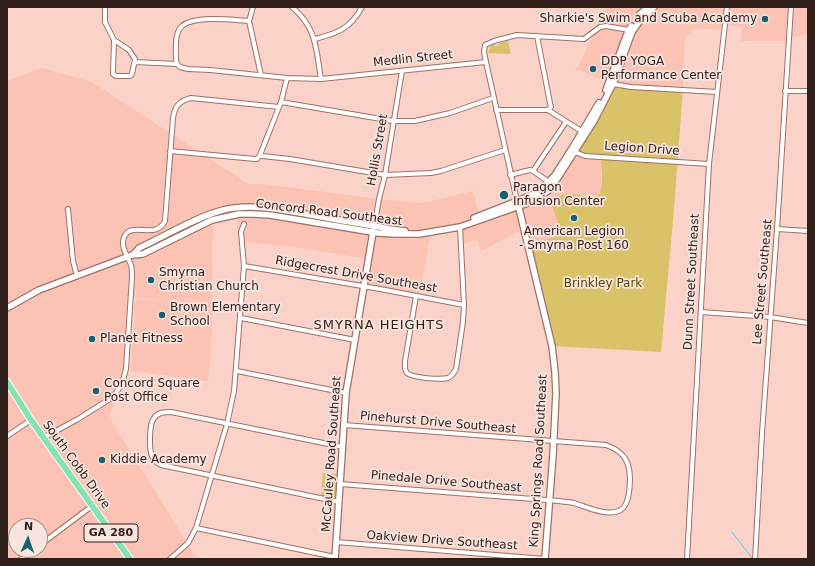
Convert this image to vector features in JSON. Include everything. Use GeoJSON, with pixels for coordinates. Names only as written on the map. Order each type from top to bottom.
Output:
{"type":"FeatureCollection","features":[{"type":"Feature","properties":{"kind":"main road","name":"Concord Road Southeast"},"geometry":{"type":"LineString","coordinates":[[7,308],[44,288],[130,256],[143,254],[212,220],[239,214],[270,215],[389,234],[419,234],[460,227],[518,204],[536,193],[549,182],[583,132],[605,92],[629,30],[648,7]]}},
{"type":"Feature","properties":{"kind":"main road","name":"Concord Road Southeast"},"geometry":{"type":"LineString","coordinates":[[130,256],[139,248],[201,218],[222,210],[252,207],[272,208],[402,231],[437,228],[469,220],[538,198],[549,190],[594,121],[613,84],[632,32],[641,19],[654,7]]}},
{"type":"Feature","properties":{"kind":"main road","name":"King Springs Road Southeast"},"geometry":{"type":"LineString","coordinates":[[518,204],[554,354],[556,387],[554,442],[545,559]]}},
{"type":"Feature","properties":{"kind":"main road","name":"McCauley Road Southeast"},"geometry":{"type":"LineString","coordinates":[[335,558],[346,393],[373,232]]}},
{"type":"Feature","properties":{"kind":"main road","name":"South Cobb Drive"},"geometry":{"type":"LineString","coordinates":[[7,382],[43,438],[130,559]]}},
{"type":"Feature","properties":{"kind":"street"},"geometry":{"type":"LineString","coordinates":[[105,7],[105,22],[107,28],[114,40],[129,50],[135,62],[132,74],[130,76],[116,76],[113,74],[114,40]]}},
{"type":"Feature","properties":{"kind":"street"},"geometry":{"type":"LineString","coordinates":[[253,7],[249,21],[261,75]]}},
{"type":"Feature","properties":{"kind":"street"},"geometry":{"type":"LineString","coordinates":[[292,7],[305,20],[315,39],[321,79]]}},
{"type":"Feature","properties":{"kind":"street"},"geometry":{"type":"LineString","coordinates":[[315,39],[334,34],[343,29],[353,20],[362,7]]}},
{"type":"Feature","properties":{"kind":"street","name":"Dunn Street Southeast"},"geometry":{"type":"LineString","coordinates":[[687,559],[709,164],[727,7]]}},
{"type":"Feature","properties":{"kind":"street","name":"Lee Street Southeast"},"geometry":{"type":"LineString","coordinates":[[755,559],[762,433],[791,7]]}},
{"type":"Feature","properties":{"kind":"street"},"geometry":{"type":"LineString","coordinates":[[177,64],[176,34],[181,27],[187,23],[208,19],[249,21]]}},
{"type":"Feature","properties":{"kind":"street"},"geometry":{"type":"LineString","coordinates":[[518,204],[493,98],[484,49],[485,45],[509,36],[523,35],[581,40],[588,37],[596,28],[603,26],[629,30]]}},
{"type":"Feature","properties":{"kind":"street"},"geometry":{"type":"LineString","coordinates":[[537,36],[550,103],[550,108],[548,110]]}},
{"type":"Feature","properties":{"kind":"street","name":"Medlin Street"},"geometry":{"type":"LineString","coordinates":[[135,62],[177,64],[180,67],[188,69],[287,78],[321,79],[486,62]]}},
{"type":"Feature","properties":{"kind":"street","name":"Hollis Street"},"geometry":{"type":"LineString","coordinates":[[373,232],[385,175],[402,71]]}},
{"type":"Feature","properties":{"kind":"street"},"geometry":{"type":"LineString","coordinates":[[170,151],[257,159],[260,155],[281,102],[287,78]]}},
{"type":"Feature","properties":{"kind":"street"},"geometry":{"type":"LineString","coordinates":[[613,84],[717,92]]}},
{"type":"Feature","properties":{"kind":"street"},"geometry":{"type":"LineString","coordinates":[[785,91],[808,91]]}},
{"type":"Feature","properties":{"kind":"street"},"geometry":{"type":"LineString","coordinates":[[43,438],[105,403],[117,393],[122,384],[126,369],[132,277],[130,256],[123,244],[126,234],[132,230],[156,230],[161,228],[165,221],[174,111],[180,102],[191,98],[279,107]]}},
{"type":"Feature","properties":{"kind":"street"},"geometry":{"type":"LineString","coordinates":[[281,102],[393,121],[415,121],[450,113],[493,98]]}},
{"type":"Feature","properties":{"kind":"street"},"geometry":{"type":"LineString","coordinates":[[496,110],[548,110],[583,132]]}},
{"type":"Feature","properties":{"kind":"street"},"geometry":{"type":"LineString","coordinates":[[533,171],[566,122]]}},
{"type":"Feature","properties":{"kind":"street"},"geometry":{"type":"LineString","coordinates":[[260,155],[385,175],[431,173],[441,171],[505,150]]}},
{"type":"Feature","properties":{"kind":"street","name":"Legion Drive"},"geometry":{"type":"LineString","coordinates":[[575,152],[585,156],[709,164]]}},
{"type":"Feature","properties":{"kind":"street"},"geometry":{"type":"LineString","coordinates":[[510,175],[530,170],[549,182]]}},
{"type":"Feature","properties":{"kind":"street"},"geometry":{"type":"LineString","coordinates":[[68,209],[73,261],[77,276]]}},
{"type":"Feature","properties":{"kind":"street"},"geometry":{"type":"LineString","coordinates":[[170,559],[188,543],[196,528],[227,424],[233,398],[237,371],[241,318],[244,266],[241,232],[244,224]]}},
{"type":"Feature","properties":{"kind":"street"},"geometry":{"type":"LineString","coordinates":[[416,296],[405,366],[406,372],[413,375],[433,378],[449,377],[455,372],[463,322],[464,305],[460,227]]}},
{"type":"Feature","properties":{"kind":"street"},"geometry":{"type":"LineString","coordinates":[[777,229],[808,231]]}},
{"type":"Feature","properties":{"kind":"street","name":"Ridgecrest Drive Southeast"},"geometry":{"type":"LineString","coordinates":[[244,266],[364,286],[464,305]]}},
{"type":"Feature","properties":{"kind":"street"},"geometry":{"type":"LineString","coordinates":[[701,312],[770,317],[808,323]]}},
{"type":"Feature","properties":{"kind":"street"},"geometry":{"type":"LineString","coordinates":[[241,318],[354,340]]}},
{"type":"Feature","properties":{"kind":"street"},"geometry":{"type":"LineString","coordinates":[[237,371],[346,393]]}},
{"type":"Feature","properties":{"kind":"street"},"geometry":{"type":"LineString","coordinates":[[339,502],[164,466],[154,460],[151,453],[152,423],[157,415],[167,412],[342,447]]}},
{"type":"Feature","properties":{"kind":"street"},"geometry":{"type":"LineString","coordinates":[[7,436],[31,420]]}},
{"type":"Feature","properties":{"kind":"street","name":"Pinehurst Drive Southeast"},"geometry":{"type":"LineString","coordinates":[[344,425],[606,445],[621,453],[629,467],[629,493],[627,502],[619,511],[602,511],[572,503],[550,501]]}},
{"type":"Feature","properties":{"kind":"street","name":"Pinedale Drive Southeast"},"geometry":{"type":"LineString","coordinates":[[340,484],[550,501]]}},
{"type":"Feature","properties":{"kind":"street"},"geometry":{"type":"LineString","coordinates":[[48,539],[92,506]]}},
{"type":"Feature","properties":{"kind":"street"},"geometry":{"type":"LineString","coordinates":[[196,528],[335,558]]}},
{"type":"Feature","properties":{"kind":"street","name":"Oakview Drive Southeast"},"geometry":{"type":"LineString","coordinates":[[336,542],[545,559]]}},
{"type":"Feature","properties":{"kind":"shaded area"},"geometry":{"type":"Polygon","coordinates":[[[605,7],[808,7],[808,35],[792,37],[789,41],[741,41],[742,27],[728,25],[724,30],[694,28],[685,37],[683,89],[601,157],[601,188],[597,199],[552,202],[562,235],[528,245],[518,231],[482,251],[477,240],[459,244],[457,229],[430,236],[419,298],[360,286],[365,258],[293,247],[239,241],[236,213],[213,220],[212,300],[214,301],[208,381],[131,371],[135,300],[199,300],[129,298],[125,373],[109,417],[197,559],[7,559],[7,81],[42,68],[92,82],[248,184],[264,184],[379,199],[423,203],[473,191],[480,217],[518,204],[520,196],[543,184],[567,153],[611,83],[574,68],[578,68],[605,7]]]}},
{"type":"Feature","properties":{"kind":"green space"},"geometry":{"type":"Polygon","coordinates":[[[508,41],[511,54],[488,53],[491,45],[498,46],[500,43],[508,41]]]}},
{"type":"Feature","properties":{"kind":"green space","name":"Brinkley Park"},"geometry":{"type":"Polygon","coordinates":[[[611,83],[618,85],[683,89],[661,352],[552,346],[528,245],[562,235],[551,202],[556,198],[561,195],[572,194],[595,199],[601,191],[601,157],[585,156],[574,151],[611,83]]]}},
{"type":"Feature","properties":{"kind":"green space"},"geometry":{"type":"Polygon","coordinates":[[[323,473],[339,474],[337,499],[321,496],[323,473]]]}},
{"type":"Feature","properties":{"kind":"waterway"},"geometry":{"type":"LineString","coordinates":[[732,532],[753,559]]}},
{"type":"Feature","properties":{"kind":"place","name":"Sharkie's Swim and Scuba Academy"},"geometry":{"type":"Point","coordinates":[765,19]}},
{"type":"Feature","properties":{"kind":"place","name":"DDP YOGA Performance Center"},"geometry":{"type":"Point","coordinates":[593,69]}},
{"type":"Feature","properties":{"kind":"place","name":"Paragon Infusion Center"},"geometry":{"type":"Point","coordinates":[504,195]}},
{"type":"Feature","properties":{"kind":"place","name":"American Legion - Smyrna Post 160"},"geometry":{"type":"Point","coordinates":[574,218]}},
{"type":"Feature","properties":{"kind":"place","name":"Smyrna Christian Church"},"geometry":{"type":"Point","coordinates":[151,280]}},
{"type":"Feature","properties":{"kind":"place","name":"Brown Elementary School"},"geometry":{"type":"Point","coordinates":[162,315]}},
{"type":"Feature","properties":{"kind":"place","name":"Planet Fitness"},"geometry":{"type":"Point","coordinates":[92,339]}},
{"type":"Feature","properties":{"kind":"place","name":"Concord Square Post Office"},"geometry":{"type":"Point","coordinates":[96,391]}},
{"type":"Feature","properties":{"kind":"place","name":"Kiddie Academy"},"geometry":{"type":"Point","coordinates":[102,460]}},
{"type":"Feature","properties":{"kind":"district","name":"SMYRNA HEIGHTS"},"geometry":{"type":"Point","coordinates":[379,326]}}]}
